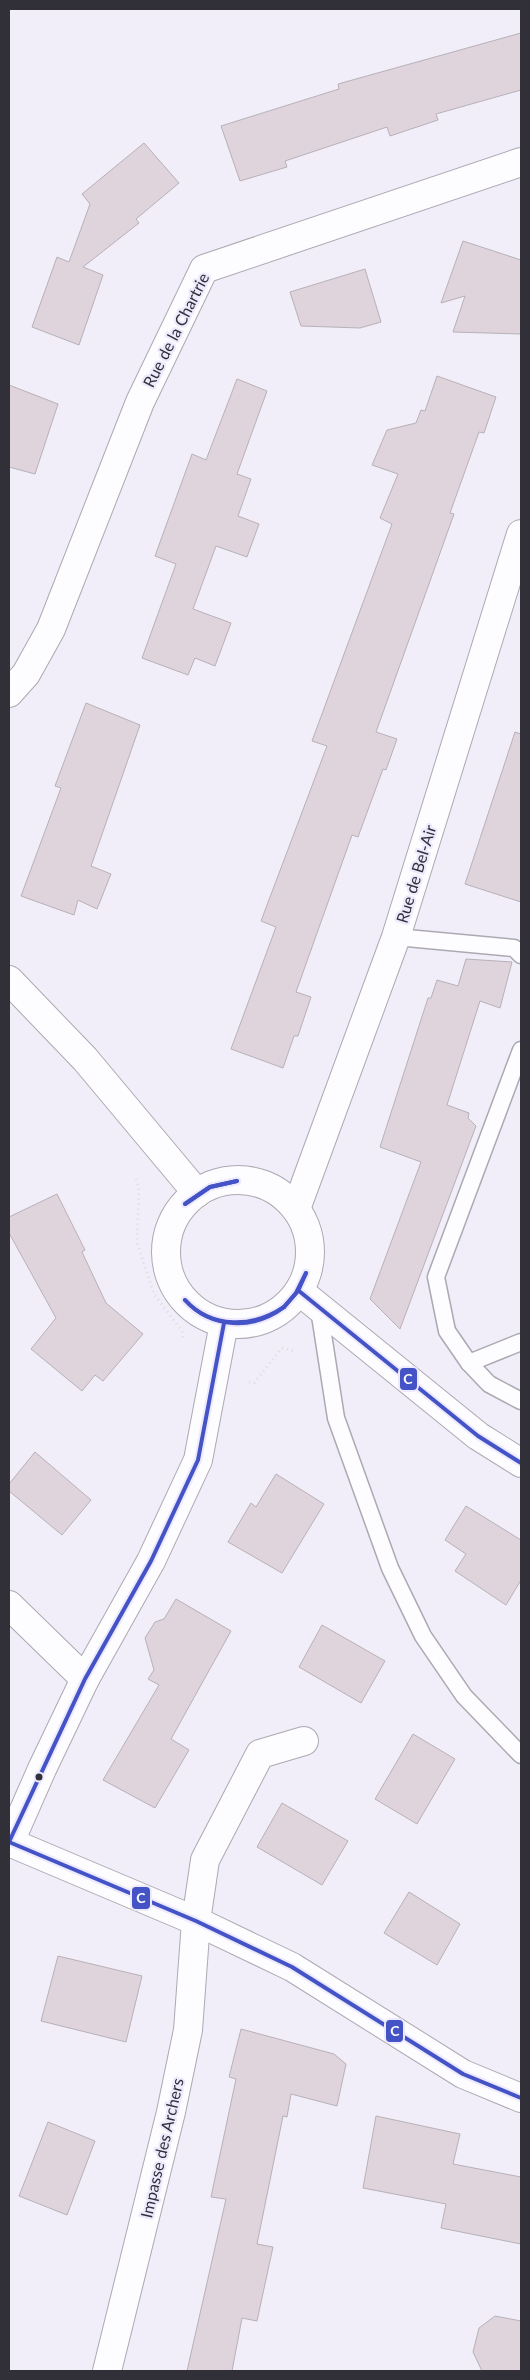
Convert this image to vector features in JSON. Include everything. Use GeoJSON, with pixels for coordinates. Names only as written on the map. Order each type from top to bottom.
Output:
{"type":"FeatureCollection","features":[{"type":"Feature","properties":{"kind":"street","name":"Rue de la Chartrie"},"geometry":{"type":"LineString","coordinates":[[9,693],[26,674],[51,628],[140,402],[204,268],[521,162]]}},
{"type":"Feature","properties":{"kind":"street","name":"Rue de Bel-Air"},"geometry":{"type":"LineString","coordinates":[[296,1209],[396,937],[520,545]]}},
{"type":"Feature","properties":{"kind":"street"},"geometry":{"type":"LineString","coordinates":[[9,980],[85,1060],[196,1193]]}},
{"type":"Feature","properties":{"kind":"street"},"geometry":{"type":"LineString","coordinates":[[231,1180],[250,1180],[268,1186],[283,1196],[296,1209],[306,1228],[310,1250],[308,1271],[299,1291],[288,1304],[266,1318],[241,1324],[224,1322],[204,1315],[187,1303],[175,1286],[168,1266],[166,1245],[171,1225],[181,1207],[196,1193],[213,1184],[231,1180]]}},
{"type":"Feature","properties":{"kind":"street"},"geometry":{"type":"LineString","coordinates":[[299,1291],[478,1436],[521,1463]]}},
{"type":"Feature","properties":{"kind":"street"},"geometry":{"type":"LineString","coordinates":[[224,1322],[198,1460],[151,1561],[86,1679],[9,1842],[196,1921],[292,1967],[462,2074],[521,2098]]}},
{"type":"Feature","properties":{"kind":"street"},"geometry":{"type":"LineString","coordinates":[[9,1605],[86,1679]]}},
{"type":"Feature","properties":{"kind":"street","name":"Impasse des Archers"},"geometry":{"type":"LineString","coordinates":[[108,2371],[171,2112],[188,2030],[196,1921],[205,1860],[260,1754],[304,1741]]}},
{"type":"Feature","properties":{"kind":"lane"},"geometry":{"type":"LineString","coordinates":[[396,937],[514,948],[521,955]]}},
{"type":"Feature","properties":{"kind":"lane"},"geometry":{"type":"LineString","coordinates":[[521,1050],[436,1277],[447,1330],[469,1363],[489,1384],[521,1401]]}},
{"type":"Feature","properties":{"kind":"lane"},"geometry":{"type":"LineString","coordinates":[[319,1309],[336,1418],[390,1568],[423,1636],[464,1696],[521,1755]]}},
{"type":"Feature","properties":{"kind":"lane"},"geometry":{"type":"LineString","coordinates":[[469,1363],[521,1342]]}},
{"type":"Feature","properties":{"kind":"path"},"geometry":{"type":"LineString","coordinates":[[135,1173],[139,1190],[137,1242],[154,1294],[182,1331],[183,1339]]}},
{"type":"Feature","properties":{"kind":"path"},"geometry":{"type":"LineString","coordinates":[[214,1372],[254,1383],[282,1348],[328,1361]]}},
{"type":"Feature","properties":{"kind":"building"},"geometry":{"type":"Polygon","coordinates":[[[521,33],[521,90],[436,114],[438,120],[390,136],[387,127],[285,161],[287,167],[240,181],[221,126],[339,89],[338,84],[521,33]]]}},
{"type":"Feature","properties":{"kind":"building"},"geometry":{"type":"Polygon","coordinates":[[[144,143],[179,183],[136,219],[139,223],[83,267],[103,275],[79,345],[32,327],[57,257],[69,262],[90,204],[82,194],[144,143]]]}},
{"type":"Feature","properties":{"kind":"building"},"geometry":{"type":"Polygon","coordinates":[[[463,241],[521,260],[521,334],[453,332],[465,296],[441,303],[463,241]]]}},
{"type":"Feature","properties":{"kind":"building"},"geometry":{"type":"Polygon","coordinates":[[[365,269],[381,322],[360,328],[301,326],[290,292],[365,269]]]}},
{"type":"Feature","properties":{"kind":"building"},"geometry":{"type":"Polygon","coordinates":[[[437,376],[496,397],[484,433],[479,432],[450,513],[454,514],[376,732],[397,739],[386,770],[383,769],[358,837],[352,835],[296,992],[311,997],[298,1036],[294,1036],[283,1068],[231,1049],[276,927],[261,921],[327,746],[312,741],[392,524],[380,518],[398,474],[372,465],[387,430],[416,423],[421,410],[425,411],[437,376]]]}},
{"type":"Feature","properties":{"kind":"building"},"geometry":{"type":"Polygon","coordinates":[[[237,379],[267,391],[237,474],[251,479],[238,516],[259,524],[247,557],[216,546],[193,609],[231,623],[215,666],[195,658],[188,675],[142,658],[176,564],[155,556],[192,454],[206,460],[237,379]]]}},
{"type":"Feature","properties":{"kind":"building"},"geometry":{"type":"Polygon","coordinates":[[[9,385],[58,404],[35,474],[9,467],[9,385]]]}},
{"type":"Feature","properties":{"kind":"building"},"geometry":{"type":"Polygon","coordinates":[[[86,703],[140,725],[91,866],[111,874],[97,909],[78,900],[74,915],[21,896],[61,788],[55,786],[86,703]]]}},
{"type":"Feature","properties":{"kind":"building"},"geometry":{"type":"Polygon","coordinates":[[[515,732],[521,734],[521,902],[465,884],[515,732]]]}},
{"type":"Feature","properties":{"kind":"building"},"geometry":{"type":"Polygon","coordinates":[[[466,959],[512,962],[500,1008],[480,1001],[447,1105],[469,1113],[468,1118],[476,1126],[400,1329],[370,1299],[421,1162],[380,1147],[428,998],[431,998],[437,980],[458,986],[466,959]]]}},
{"type":"Feature","properties":{"kind":"building"},"geometry":{"type":"Polygon","coordinates":[[[57,1194],[85,1250],[82,1252],[106,1303],[143,1334],[103,1381],[95,1375],[82,1391],[31,1349],[56,1318],[9,1233],[9,1217],[57,1194]]]}},
{"type":"Feature","properties":{"kind":"building"},"geometry":{"type":"Polygon","coordinates":[[[35,1452],[91,1500],[62,1535],[9,1491],[9,1484],[35,1452]]]}},
{"type":"Feature","properties":{"kind":"building"},"geometry":{"type":"Polygon","coordinates":[[[276,1474],[324,1504],[282,1573],[228,1542],[251,1503],[256,1507],[276,1474]]]}},
{"type":"Feature","properties":{"kind":"building"},"geometry":{"type":"Polygon","coordinates":[[[466,1506],[521,1540],[521,1580],[506,1605],[455,1571],[466,1554],[445,1540],[466,1506]]]}},
{"type":"Feature","properties":{"kind":"building"},"geometry":{"type":"Polygon","coordinates":[[[176,1599],[231,1631],[171,1739],[189,1750],[155,1808],[103,1780],[159,1685],[148,1679],[154,1670],[145,1638],[155,1622],[164,1619],[176,1599]]]}},
{"type":"Feature","properties":{"kind":"building"},"geometry":{"type":"Polygon","coordinates":[[[322,1625],[385,1661],[361,1703],[299,1667],[322,1625]]]}},
{"type":"Feature","properties":{"kind":"building"},"geometry":{"type":"Polygon","coordinates":[[[413,1734],[455,1759],[417,1824],[375,1799],[413,1734]]]}},
{"type":"Feature","properties":{"kind":"building"},"geometry":{"type":"Polygon","coordinates":[[[282,1803],[348,1841],[322,1885],[257,1847],[282,1803]]]}},
{"type":"Feature","properties":{"kind":"building"},"geometry":{"type":"Polygon","coordinates":[[[409,1892],[460,1924],[437,1965],[384,1933],[409,1892]]]}},
{"type":"Feature","properties":{"kind":"building"},"geometry":{"type":"Polygon","coordinates":[[[58,1956],[142,1976],[126,2042],[41,2021],[58,1956]]]}},
{"type":"Feature","properties":{"kind":"building"},"geometry":{"type":"Polygon","coordinates":[[[241,2029],[334,2054],[346,2064],[337,2106],[291,2094],[287,2117],[283,2116],[257,2244],[273,2247],[257,2321],[242,2318],[232,2371],[187,2371],[226,2199],[211,2197],[236,2079],[229,2077],[241,2029]]]}},
{"type":"Feature","properties":{"kind":"building"},"geometry":{"type":"Polygon","coordinates":[[[376,2116],[460,2134],[453,2164],[521,2177],[521,2244],[441,2228],[446,2204],[363,2188],[376,2116]]]}},
{"type":"Feature","properties":{"kind":"building"},"geometry":{"type":"Polygon","coordinates":[[[48,2122],[95,2141],[67,2215],[19,2196],[48,2122]]]}},
{"type":"Feature","properties":{"kind":"building"},"geometry":{"type":"Polygon","coordinates":[[[495,2316],[521,2321],[521,2371],[482,2371],[473,2352],[479,2328],[495,2316]]]}},
{"type":"Feature","properties":{"kind":"transit line","name":"C"},"geometry":{"type":"LineString","coordinates":[[185,1204],[210,1187],[237,1181]]}},
{"type":"Feature","properties":{"kind":"transit line","name":"C"},"geometry":{"type":"LineString","coordinates":[[185,1204],[210,1187],[237,1181]]}},
{"type":"Feature","properties":{"kind":"transit line","name":"C"},"geometry":{"type":"LineString","coordinates":[[284,1307],[296,1293],[306,1273]]}},
{"type":"Feature","properties":{"kind":"transit line","name":"C"},"geometry":{"type":"LineString","coordinates":[[284,1307],[298,1291],[306,1273]]}},
{"type":"Feature","properties":{"kind":"transit line","name":"C"},"geometry":{"type":"LineString","coordinates":[[299,1291],[478,1436],[521,1463]]}},
{"type":"Feature","properties":{"kind":"transit line","name":"C"},"geometry":{"type":"LineString","coordinates":[[185,1300],[208,1316],[233,1322],[259,1319],[284,1307]]}},
{"type":"Feature","properties":{"kind":"transit line","name":"C"},"geometry":{"type":"LineString","coordinates":[[185,1300],[195,1310],[207,1317],[233,1323],[260,1320],[284,1307]]}},
{"type":"Feature","properties":{"kind":"transit line","name":"C"},"geometry":{"type":"LineString","coordinates":[[9,1842],[85,1679],[151,1561],[198,1460],[224,1323]]}},
{"type":"Feature","properties":{"kind":"transit line","name":"C"},"geometry":{"type":"LineString","coordinates":[[9,1842],[196,1921],[292,1967],[463,2074],[521,2098]]}}]}
